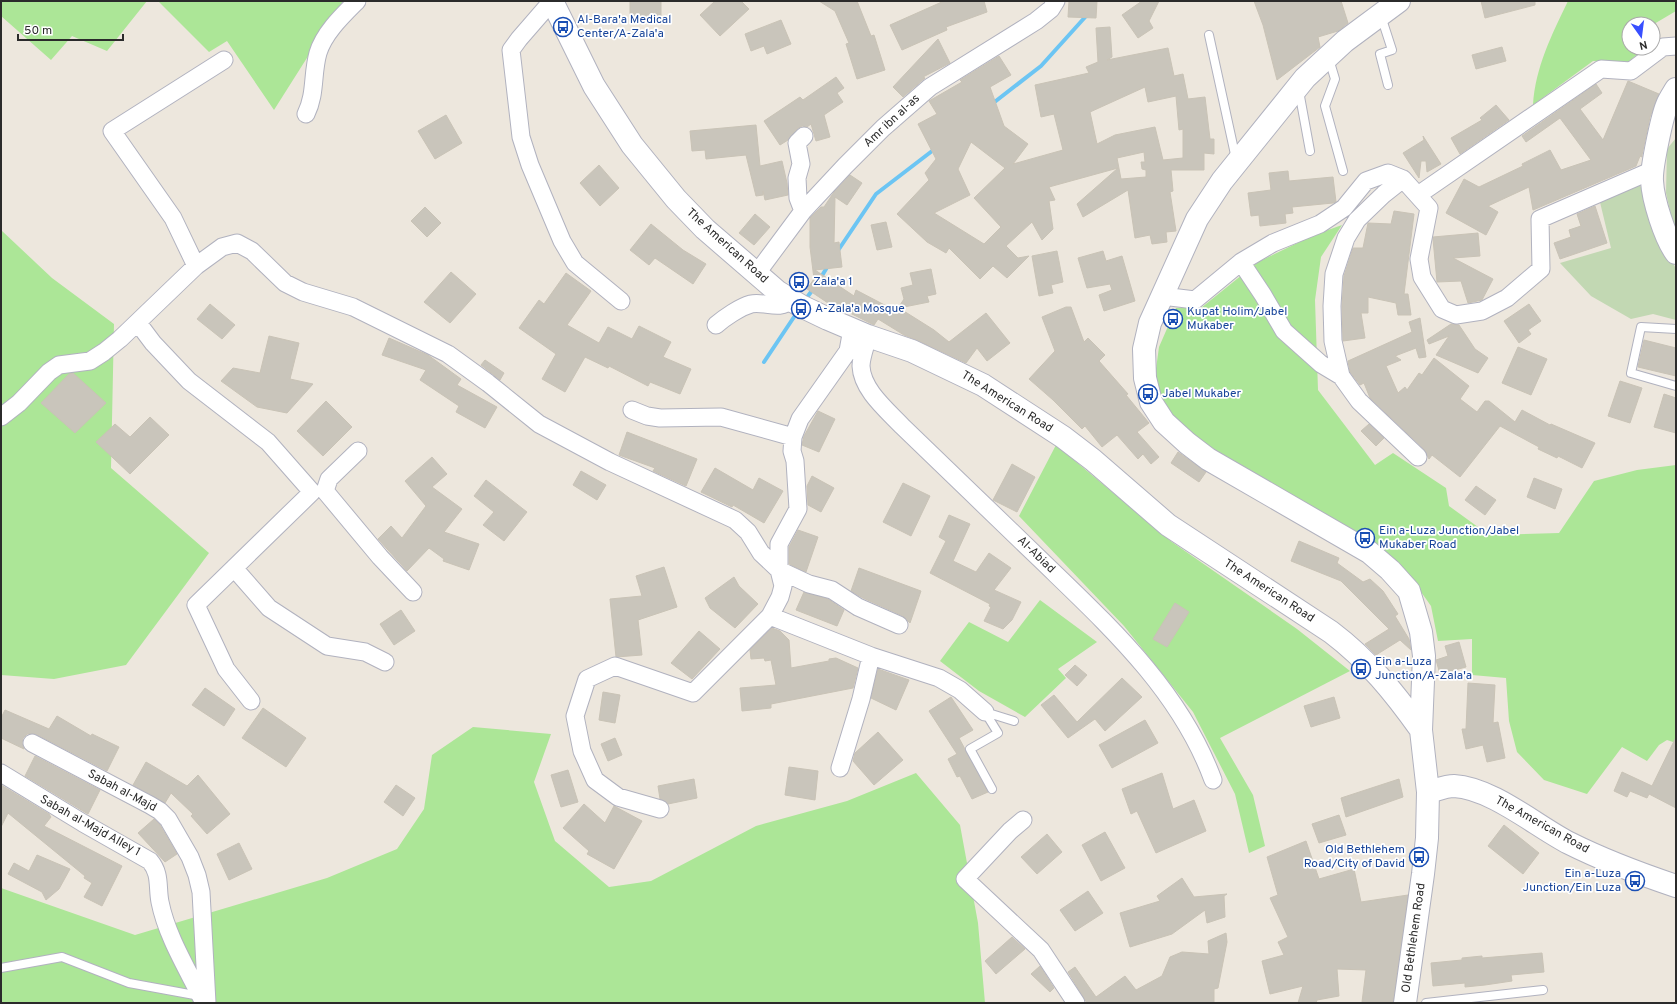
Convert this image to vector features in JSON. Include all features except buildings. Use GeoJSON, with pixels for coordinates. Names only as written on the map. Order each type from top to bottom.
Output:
{"type":"FeatureCollection","features":[{"type":"Feature","properties":{"kind":"street"},"geometry":{"type":"LineString","coordinates":[[306,114],[311,104],[318,53],[326,36],[338,20],[357,1]]}},
{"type":"Feature","properties":{"kind":"street"},"geometry":{"type":"LineString","coordinates":[[552,1],[511,50],[521,137],[537,183],[562,241],[574,263],[621,301]]}},
{"type":"Feature","properties":{"kind":"street","name":"The American Road"},"geometry":{"type":"LineString","coordinates":[[552,1],[594,86],[632,146],[685,209],[704,229],[778,292],[828,319],[860,333],[912,351],[983,384],[1063,437],[1093,460],[1168,525],[1331,632],[1354,650],[1380,676],[1421,730]]}},
{"type":"Feature","properties":{"kind":"street","name":"Amr ibn al-as"},"geometry":{"type":"LineString","coordinates":[[757,273],[803,210],[883,128],[930,87],[1036,21],[1051,9],[1056,1]]}},
{"type":"Feature","properties":{"kind":"street","name":"Old Bethlehem Road"},"geometry":{"type":"LineString","coordinates":[[1399,1],[1345,41],[1328,56],[1298,87],[1222,181],[1197,219],[1150,323],[1144,349],[1145,378],[1151,402],[1164,422],[1187,444],[1208,459],[1369,552],[1390,570],[1409,591],[1421,632],[1424,656],[1421,730],[1428,792],[1423,874],[1405,1003]]}},
{"type":"Feature","properties":{"kind":"street"},"geometry":{"type":"LineString","coordinates":[[1418,195],[1601,68],[1631,71],[1663,47],[1676,46]]}},
{"type":"Feature","properties":{"kind":"street"},"geometry":{"type":"LineString","coordinates":[[196,266],[173,218],[112,131],[224,60]]}},
{"type":"Feature","properties":{"kind":"street"},"geometry":{"type":"LineString","coordinates":[[1676,89],[1666,106],[1652,180],[1657,204],[1669,244],[1676,253]]}},
{"type":"Feature","properties":{"kind":"street"},"geometry":{"type":"LineString","coordinates":[[803,210],[798,198],[797,178],[801,164],[797,143],[804,136]]}},
{"type":"Feature","properties":{"kind":"street"},"geometry":{"type":"LineString","coordinates":[[1162,296],[1195,300],[1240,262],[1273,243],[1326,220],[1344,208],[1366,181],[1388,173],[1403,179],[1429,208],[1419,259],[1422,277],[1442,309],[1456,316],[1482,311],[1507,298],[1540,269],[1540,219],[1653,170]]}},
{"type":"Feature","properties":{"kind":"street"},"geometry":{"type":"LineString","coordinates":[[1403,179],[1384,194],[1357,220],[1346,238],[1334,274],[1332,306],[1334,340],[1341,376],[1358,401],[1418,457]]}},
{"type":"Feature","properties":{"kind":"street"},"geometry":{"type":"LineString","coordinates":[[1,417],[19,403],[49,372],[59,365],[90,361],[104,352],[138,323],[196,266],[222,246],[237,243],[252,251],[285,283],[303,292],[352,307],[448,354],[488,383],[539,424],[610,462],[735,520],[748,532],[761,553],[779,570],[809,584],[832,590],[858,608],[899,625]]}},
{"type":"Feature","properties":{"kind":"street"},"geometry":{"type":"LineString","coordinates":[[1240,262],[1263,295],[1284,331],[1321,364],[1341,376]]}},
{"type":"Feature","properties":{"kind":"street"},"geometry":{"type":"LineString","coordinates":[[716,325],[751,304],[780,306],[787,304],[791,300]]}},
{"type":"Feature","properties":{"kind":"street"},"geometry":{"type":"LineString","coordinates":[[138,323],[153,343],[189,381],[268,442],[319,492],[413,592]]}},
{"type":"Feature","properties":{"kind":"street"},"geometry":{"type":"LineString","coordinates":[[660,809],[618,797],[595,780],[582,751],[575,716],[587,679],[615,666],[693,693],[770,616],[780,597],[782,586],[779,570],[779,544],[798,509],[795,461],[792,451],[793,437],[800,419],[860,333]]}},
{"type":"Feature","properties":{"kind":"street","name":"Al-Abiad"},"geometry":{"type":"LineString","coordinates":[[860,333],[861,365],[864,378],[873,395],[902,426],[1104,621],[1143,662],[1172,702],[1204,755],[1213,780]]}},
{"type":"Feature","properties":{"kind":"street"},"geometry":{"type":"LineString","coordinates":[[632,410],[647,416],[660,418],[721,417],[793,437]]}},
{"type":"Feature","properties":{"kind":"street"},"geometry":{"type":"LineString","coordinates":[[251,701],[226,669],[196,605],[234,568],[319,492],[329,479],[358,451]]}},
{"type":"Feature","properties":{"kind":"street"},"geometry":{"type":"LineString","coordinates":[[234,568],[268,608],[327,646],[365,652],[386,662]]}},
{"type":"Feature","properties":{"kind":"street"},"geometry":{"type":"LineString","coordinates":[[770,616],[871,656],[939,678],[960,690],[985,712]]}},
{"type":"Feature","properties":{"kind":"street"},"geometry":{"type":"LineString","coordinates":[[840,768],[861,699],[871,656]]}},
{"type":"Feature","properties":{"kind":"street","name":"Sabah al-Majd"},"geometry":{"type":"LineString","coordinates":[[32,743],[150,805],[168,819],[190,857],[201,892],[204,1001]]}},
{"type":"Feature","properties":{"kind":"street","name":"Sabah al-Majd Alley 1"},"geometry":{"type":"LineString","coordinates":[[1,773],[77,820],[150,861],[156,869],[158,875],[159,899],[164,918],[204,1001]]}},
{"type":"Feature","properties":{"kind":"street","name":"The American Road"},"geometry":{"type":"LineString","coordinates":[[1428,792],[1453,786],[1472,789],[1505,804],[1568,842],[1638,873],[1676,886]]}},
{"type":"Feature","properties":{"kind":"street"},"geometry":{"type":"LineString","coordinates":[[1023,820],[1010,831],[964,879],[1041,950],[1076,1003]]}},
{"type":"Feature","properties":{"kind":"lane"},"geometry":{"type":"LineString","coordinates":[[1380,14],[1392,50],[1380,54],[1388,85]]}},
{"type":"Feature","properties":{"kind":"lane"},"geometry":{"type":"LineString","coordinates":[[1209,35],[1237,164]]}},
{"type":"Feature","properties":{"kind":"lane"},"geometry":{"type":"LineString","coordinates":[[1328,56],[1335,79],[1325,106],[1343,171]]}},
{"type":"Feature","properties":{"kind":"lane"},"geometry":{"type":"LineString","coordinates":[[1298,87],[1310,151]]}},
{"type":"Feature","properties":{"kind":"lane"},"geometry":{"type":"LineString","coordinates":[[1676,329],[1641,327],[1630,373],[1676,386]]}},
{"type":"Feature","properties":{"kind":"lane"},"geometry":{"type":"LineString","coordinates":[[985,712],[1014,721]]}},
{"type":"Feature","properties":{"kind":"lane"},"geometry":{"type":"LineString","coordinates":[[985,712],[998,733],[970,749],[992,789]]}},
{"type":"Feature","properties":{"kind":"lane"},"geometry":{"type":"LineString","coordinates":[[1,968],[62,957],[129,983],[204,1001]]}},
{"type":"Feature","properties":{"kind":"lane"},"geometry":{"type":"LineString","coordinates":[[1426,1003],[1542,990]]}},
{"type":"Feature","properties":{"kind":"green space"},"geometry":{"type":"Polygon","coordinates":[[[1,1],[147,1],[107,51],[72,36],[51,60],[1,16],[1,1]]]}},
{"type":"Feature","properties":{"kind":"green space"},"geometry":{"type":"Polygon","coordinates":[[[158,1],[343,1],[274,110],[227,41],[209,52],[158,1]]]}},
{"type":"Feature","properties":{"kind":"green space"},"geometry":{"type":"Polygon","coordinates":[[[1568,1],[1676,1],[1676,11],[1661,20],[1661,16],[1621,16],[1621,56],[1635,56],[1627,63],[1593,61],[1533,105],[1537,78],[1550,39],[1568,1]]]}},
{"type":"Feature","properties":{"kind":"green space"},"geometry":{"type":"Polygon","coordinates":[[[1676,138],[1676,237],[1666,193],[1667,149],[1676,138]]]}},
{"type":"Feature","properties":{"kind":"green space"},"geometry":{"type":"Polygon","coordinates":[[[1640,185],[1656,228],[1676,269],[1676,320],[1653,314],[1631,319],[1591,296],[1560,263],[1611,248],[1599,198],[1640,185]]]}},
{"type":"Feature","properties":{"kind":"green space"},"geometry":{"type":"Polygon","coordinates":[[[1342,225],[1321,257],[1315,300],[1318,390],[1375,465],[1393,453],[1446,488],[1449,506],[1489,535],[1559,533],[1594,481],[1637,470],[1676,465],[1676,743],[1667,740],[1659,745],[1647,761],[1622,747],[1587,794],[1544,780],[1517,752],[1509,721],[1506,678],[1472,675],[1472,639],[1438,641],[1431,606],[1409,575],[1376,547],[1243,468],[1191,434],[1166,410],[1155,376],[1159,347],[1176,308],[1201,308],[1258,262],[1314,235],[1342,225]]]}},
{"type":"Feature","properties":{"kind":"green space"},"geometry":{"type":"Polygon","coordinates":[[[1,230],[52,278],[114,324],[111,468],[209,553],[126,665],[54,679],[1,675],[1,230]]]}},
{"type":"Feature","properties":{"kind":"green space"},"geometry":{"type":"Polygon","coordinates":[[[1056,445],[1172,542],[1297,629],[1350,671],[1220,738],[1253,795],[1265,846],[1249,853],[1235,794],[1193,712],[1124,626],[1019,516],[1056,445]]]}},
{"type":"Feature","properties":{"kind":"green space"},"geometry":{"type":"Polygon","coordinates":[[[1040,600],[1097,642],[1058,669],[1066,678],[1025,717],[979,691],[940,661],[969,622],[1008,642],[1040,600]]]}},
{"type":"Feature","properties":{"kind":"green space"},"geometry":{"type":"Polygon","coordinates":[[[473,727],[551,734],[534,782],[555,841],[609,887],[651,881],[756,826],[847,801],[916,773],[960,825],[978,923],[985,1003],[1,1003],[1,888],[135,935],[327,878],[397,849],[424,809],[432,755],[473,727]]]}},
{"type":"Feature","properties":{"kind":"waterway"},"geometry":{"type":"LineString","coordinates":[[992,104],[1041,66],[1087,15]]}},
{"type":"Feature","properties":{"kind":"waterway"},"geometry":{"type":"LineString","coordinates":[[837,252],[876,194],[936,148]]}},
{"type":"Feature","properties":{"kind":"waterway"},"geometry":{"type":"LineString","coordinates":[[820,279],[829,264]]}},
{"type":"Feature","properties":{"kind":"waterway"},"geometry":{"type":"LineString","coordinates":[[805,300],[814,288]]}},
{"type":"Feature","properties":{"kind":"waterway"},"geometry":{"type":"LineString","coordinates":[[764,362],[798,311]]}},
{"type":"Feature","properties":{"kind":"place","name":"Al-Bara'a Medical Center/A-Zala'a"},"geometry":{"type":"Point","coordinates":[563,27]}},
{"type":"Feature","properties":{"kind":"place","name":"Zala'a 1"},"geometry":{"type":"Point","coordinates":[799,282]}},
{"type":"Feature","properties":{"kind":"place","name":"A-Zala'a Mosque"},"geometry":{"type":"Point","coordinates":[801,309]}},
{"type":"Feature","properties":{"kind":"place","name":"Kupat Holim/Jabel Mukaber"},"geometry":{"type":"Point","coordinates":[1173,319]}},
{"type":"Feature","properties":{"kind":"place","name":"Jabel Mukaber"},"geometry":{"type":"Point","coordinates":[1148,394]}},
{"type":"Feature","properties":{"kind":"place","name":"Ein a-Luza Junction/Jabel Mukaber Road"},"geometry":{"type":"Point","coordinates":[1365,538]}},
{"type":"Feature","properties":{"kind":"place","name":"Ein a-Luza Junction/A-Zala'a"},"geometry":{"type":"Point","coordinates":[1361,669]}},
{"type":"Feature","properties":{"kind":"place","name":"Old Bethlehem Road/City of David"},"geometry":{"type":"Point","coordinates":[1419,857]}},
{"type":"Feature","properties":{"kind":"place","name":"Ein a-Luza Junction/Ein Luza"},"geometry":{"type":"Point","coordinates":[1635,881]}}]}
